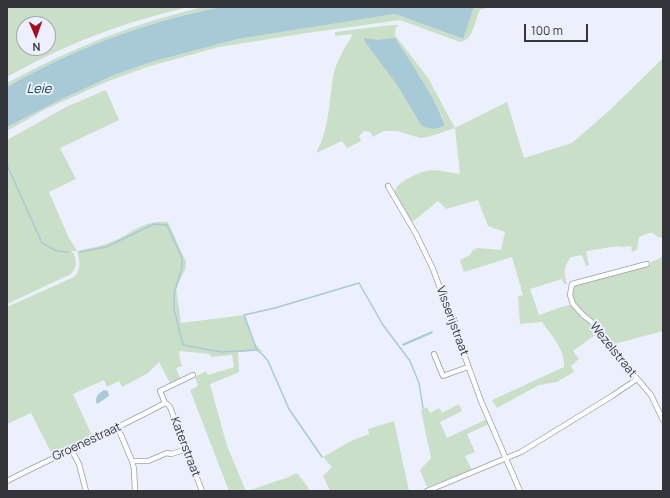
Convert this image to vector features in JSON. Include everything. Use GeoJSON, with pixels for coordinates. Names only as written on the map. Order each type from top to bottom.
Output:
{"type":"FeatureCollection","features":[{"type":"Feature","properties":{"kind":"street","name":"Visserijstraat"},"geometry":{"type":"LineString","coordinates":[[388,186],[416,234],[433,270],[481,401],[520,491]]}},
{"type":"Feature","properties":{"kind":"street","name":"Wezelstraat"},"geometry":{"type":"LineString","coordinates":[[647,264],[572,284],[571,301],[583,315],[593,323],[616,355],[651,395],[663,420]]}},
{"type":"Feature","properties":{"kind":"street"},"geometry":{"type":"LineString","coordinates":[[434,354],[443,376],[468,367]]}},
{"type":"Feature","properties":{"kind":"street","name":"Katerstraat"},"geometry":{"type":"LineString","coordinates":[[193,374],[160,391],[166,403],[170,407],[202,491]]}},
{"type":"Feature","properties":{"kind":"street"},"geometry":{"type":"LineString","coordinates":[[427,491],[522,452],[637,379]]}},
{"type":"Feature","properties":{"kind":"street","name":"Groenestraat"},"geometry":{"type":"LineString","coordinates":[[7,481],[71,449],[118,428],[166,403]]}},
{"type":"Feature","properties":{"kind":"street"},"geometry":{"type":"LineString","coordinates":[[118,428],[132,461],[135,491]]}},
{"type":"Feature","properties":{"kind":"street"},"geometry":{"type":"LineString","coordinates":[[71,449],[79,464],[86,491]]}},
{"type":"Feature","properties":{"kind":"street"},"geometry":{"type":"LineString","coordinates":[[132,461],[148,461],[167,453],[171,454],[181,450]]}},
{"type":"Feature","properties":{"kind":"green space"},"geometry":{"type":"Polygon","coordinates":[[[7,7],[188,7],[130,23],[85,39],[56,52],[56,16],[16,16],[16,56],[47,56],[7,77],[7,7]]]}},
{"type":"Feature","properties":{"kind":"green space"},"geometry":{"type":"Polygon","coordinates":[[[203,7],[222,7],[166,20],[111,38],[57,60],[7,87],[7,83],[78,48],[127,29],[203,7]]]}},
{"type":"Feature","properties":{"kind":"green space"},"geometry":{"type":"Polygon","coordinates":[[[474,7],[488,7],[480,10],[471,34],[464,41],[460,42],[400,20],[219,47],[147,67],[106,82],[46,109],[7,131],[7,127],[62,99],[112,76],[151,62],[238,39],[395,14],[462,39],[474,7]]]}},
{"type":"Feature","properties":{"kind":"green space"},"geometry":{"type":"Polygon","coordinates":[[[399,25],[396,27],[395,35],[428,78],[455,128],[428,137],[420,138],[397,131],[383,131],[373,137],[370,132],[364,131],[359,136],[361,141],[347,148],[342,141],[316,153],[324,135],[326,126],[334,71],[353,34],[335,36],[335,32],[399,25]],[[418,73],[395,82],[421,125],[445,125],[442,116],[418,73]]]}},
{"type":"Feature","properties":{"kind":"green space"},"geometry":{"type":"Polygon","coordinates":[[[663,58],[663,238],[658,237],[653,233],[639,237],[637,250],[632,252],[631,246],[618,246],[586,251],[589,265],[586,266],[582,255],[571,257],[568,261],[565,267],[567,284],[564,284],[562,279],[530,289],[539,315],[571,305],[594,326],[598,333],[573,351],[579,359],[571,366],[574,372],[557,382],[539,385],[497,408],[492,400],[564,367],[564,361],[563,355],[557,343],[542,322],[520,324],[518,296],[523,295],[512,257],[464,272],[460,260],[470,255],[473,250],[478,248],[501,250],[505,232],[488,226],[478,200],[446,209],[438,201],[411,223],[394,193],[398,185],[416,174],[434,170],[460,174],[455,128],[507,102],[524,158],[572,143],[611,109],[663,58]]]}},
{"type":"Feature","properties":{"kind":"green space"},"geometry":{"type":"Polygon","coordinates":[[[106,90],[119,120],[60,148],[76,179],[49,192],[68,236],[77,251],[72,251],[76,262],[75,268],[71,274],[7,304],[7,140],[66,107],[106,90]]]}},
{"type":"Feature","properties":{"kind":"green space"},"geometry":{"type":"Polygon","coordinates":[[[168,222],[186,262],[185,270],[176,288],[181,323],[245,315],[255,344],[263,352],[238,352],[239,372],[210,384],[227,446],[246,491],[229,491],[190,390],[198,386],[195,377],[206,371],[208,375],[234,367],[232,355],[211,357],[210,354],[180,351],[179,354],[182,366],[176,368],[180,378],[170,383],[159,362],[148,373],[122,387],[119,381],[107,387],[104,380],[73,394],[92,436],[52,454],[31,413],[7,424],[7,307],[74,277],[78,272],[79,265],[77,251],[97,247],[111,242],[146,224],[168,222]]]}},
{"type":"Feature","properties":{"kind":"green space"},"geometry":{"type":"Polygon","coordinates":[[[663,257],[663,331],[611,345],[577,307],[573,300],[573,286],[651,265],[651,262],[663,257]]]}},
{"type":"Feature","properties":{"kind":"green space"},"geometry":{"type":"Polygon","coordinates":[[[459,404],[462,411],[440,422],[447,438],[487,419],[489,424],[467,434],[475,452],[465,456],[472,470],[427,487],[420,470],[431,458],[421,410],[427,407],[430,413],[439,408],[442,413],[459,404]]]}},
{"type":"Feature","properties":{"kind":"green space"},"geometry":{"type":"Polygon","coordinates":[[[394,421],[409,491],[330,491],[323,476],[332,467],[323,457],[351,441],[369,434],[368,429],[394,421]]]}},
{"type":"Feature","properties":{"kind":"green space"},"geometry":{"type":"Polygon","coordinates":[[[296,473],[309,489],[308,491],[247,491],[289,477],[296,473]]]}},
{"type":"Feature","properties":{"kind":"water","name":"Leie"},"geometry":{"type":"Polygon","coordinates":[[[222,7],[474,7],[463,39],[395,14],[238,39],[151,62],[112,76],[7,127],[7,87],[32,73],[84,49],[139,28],[222,7]]]}},
{"type":"Feature","properties":{"kind":"water"},"geometry":{"type":"Polygon","coordinates":[[[364,38],[377,40],[395,38],[429,91],[445,125],[433,129],[421,125],[395,82],[365,42],[364,38]]]}},
{"type":"Feature","properties":{"kind":"water"},"geometry":{"type":"Polygon","coordinates":[[[432,331],[433,333],[403,346],[402,344],[432,331]]]}},
{"type":"Feature","properties":{"kind":"water"},"geometry":{"type":"Polygon","coordinates":[[[104,390],[108,391],[109,396],[97,404],[97,396],[104,390]]]}},
{"type":"Feature","properties":{"kind":"waterway"},"geometry":{"type":"LineString","coordinates":[[7,165],[42,243],[57,251],[68,252]]}},
{"type":"Feature","properties":{"kind":"waterway"},"geometry":{"type":"LineString","coordinates":[[80,252],[106,247],[154,224],[167,225],[182,258],[182,268],[174,294],[174,309],[183,345],[221,352],[257,350],[268,361],[289,409],[322,457]]}},
{"type":"Feature","properties":{"kind":"waterway"},"geometry":{"type":"LineString","coordinates":[[257,350],[244,315],[275,308],[359,283],[383,325],[410,361],[419,383],[423,408]]}}]}
